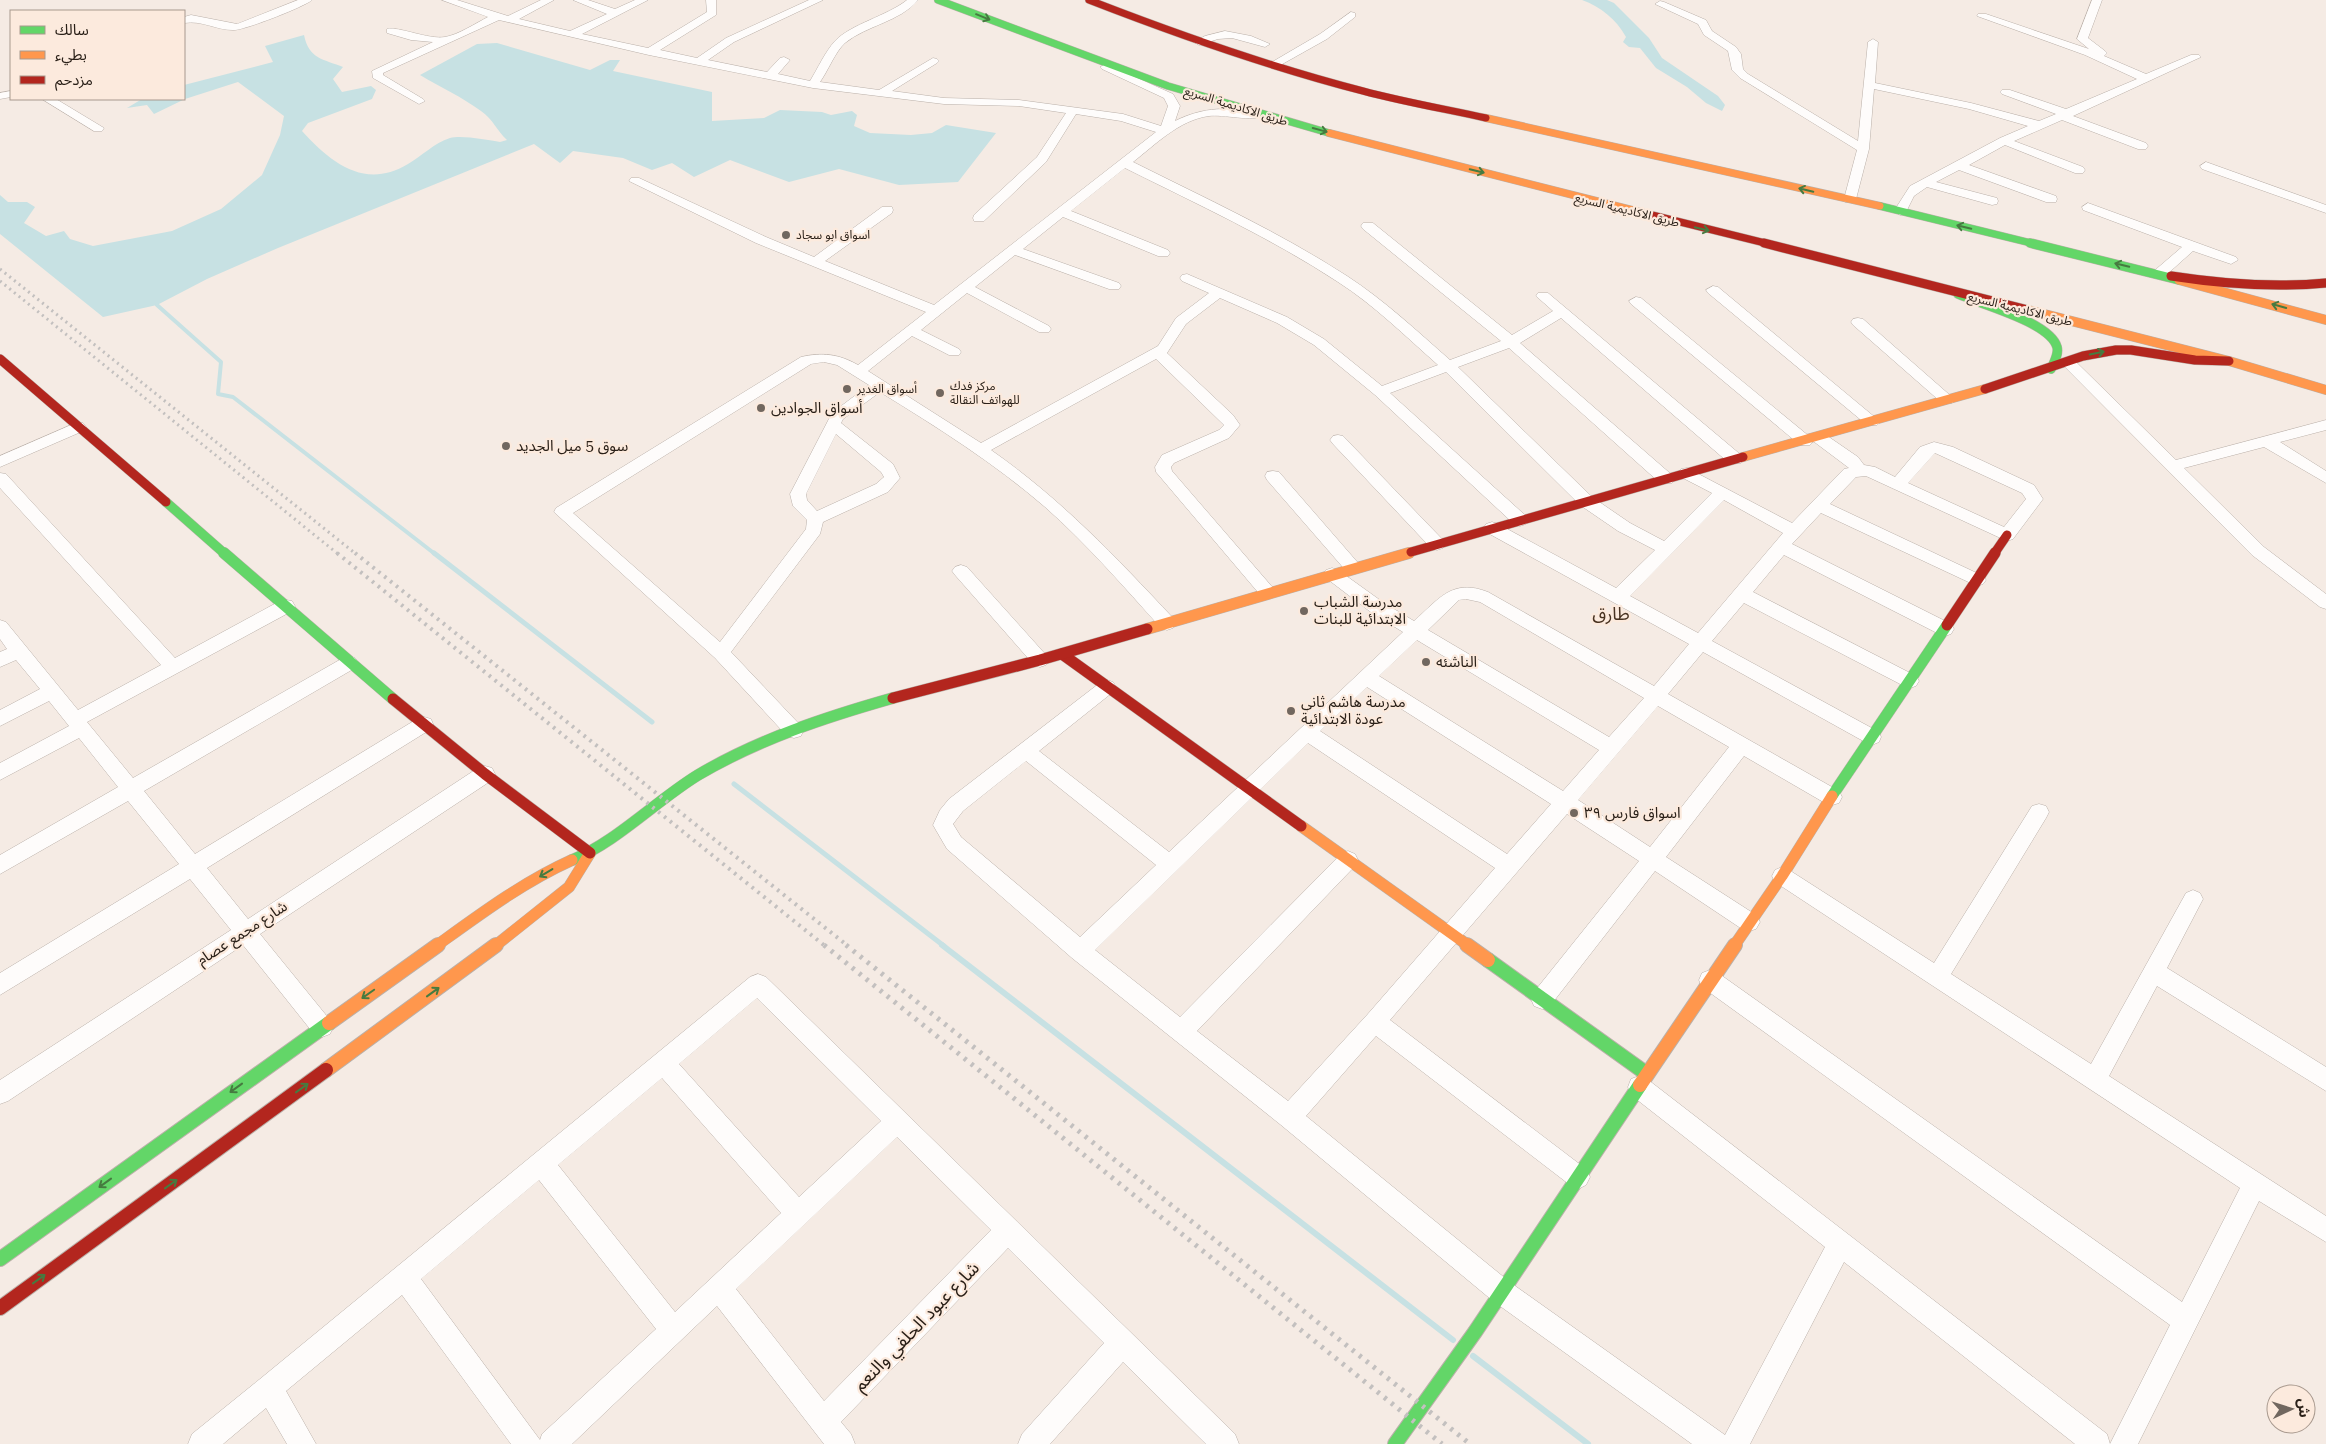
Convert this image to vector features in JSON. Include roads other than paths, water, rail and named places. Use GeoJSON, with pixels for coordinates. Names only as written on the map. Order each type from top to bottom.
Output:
{"type":"FeatureCollection","features":[{"type":"Feature","properties":{"kind":"main road","name":"طريق الاكاديمية السريع"},"geometry":{"type":"LineString","coordinates":[[938,0],[1078,54],[1201,97],[1295,124],[1958,294],[2229,361],[2326,390]]}},
{"type":"Feature","properties":{"kind":"main road"},"geometry":{"type":"LineString","coordinates":[[1089,0],[1200,42],[1273,65],[1400,99],[1850,199],[2162,275],[2326,320]]}},
{"type":"Feature","properties":{"kind":"main road"},"geometry":{"type":"LineString","coordinates":[[2162,275],[2269,286],[2326,283]]}},
{"type":"Feature","properties":{"kind":"main road"},"geometry":{"type":"LineString","coordinates":[[1958,294],[2027,321],[2045,331],[2052,337],[2059,349],[2058,359],[2051,369]]}},
{"type":"Feature","properties":{"kind":"main road"},"geometry":{"type":"LineString","coordinates":[[0,1259],[502,899],[556,867],[590,853],[698,776],[727,759],[794,731],[856,708],[1062,654],[1586,501],[1948,400],[2102,352],[2131,350],[2200,360],[2229,361]]}},
{"type":"Feature","properties":{"kind":"main road"},"geometry":{"type":"LineString","coordinates":[[0,359],[286,606],[349,663],[485,774],[590,853]]}},
{"type":"Feature","properties":{"kind":"main road"},"geometry":{"type":"LineString","coordinates":[[1395,1444],[1502,1292],[1749,922],[1782,876],[1832,797],[2007,535]]}},
{"type":"Feature","properties":{"kind":"main road"},"geometry":{"type":"LineString","coordinates":[[1062,654],[1542,999],[1643,1080]]}},
{"type":"Feature","properties":{"kind":"main road"},"geometry":{"type":"LineString","coordinates":[[0,1308],[520,928],[569,887],[590,853]]}},
{"type":"Feature","properties":{"kind":"street"},"geometry":{"type":"LineString","coordinates":[[185,20],[201,18],[228,27],[238,27],[307,0]]}},
{"type":"Feature","properties":{"kind":"street"},"geometry":{"type":"LineString","coordinates":[[447,0],[503,18],[571,35],[813,85],[883,92],[935,100],[1019,103],[1073,110],[1124,118],[1165,131]]}},
{"type":"Feature","properties":{"kind":"street"},"geometry":{"type":"LineString","coordinates":[[419,101],[377,76],[377,73],[446,40],[549,0]]}},
{"type":"Feature","properties":{"kind":"street"},"geometry":{"type":"LineString","coordinates":[[578,0],[615,13]]}},
{"type":"Feature","properties":{"kind":"street"},"geometry":{"type":"LineString","coordinates":[[571,35],[643,0]]}},
{"type":"Feature","properties":{"kind":"street"},"geometry":{"type":"LineString","coordinates":[[649,52],[712,13],[711,0]]}},
{"type":"Feature","properties":{"kind":"street"},"geometry":{"type":"LineString","coordinates":[[698,62],[730,40],[818,0]]}},
{"type":"Feature","properties":{"kind":"street"},"geometry":{"type":"LineString","coordinates":[[813,85],[840,42],[863,28],[900,11],[913,0]]}},
{"type":"Feature","properties":{"kind":"street"},"geometry":{"type":"LineString","coordinates":[[2097,0],[2082,39],[2111,62]]}},
{"type":"Feature","properties":{"kind":"street"},"geometry":{"type":"LineString","coordinates":[[1660,4],[1702,22],[1708,33],[1732,48],[1738,70],[1744,76],[1863,149]]}},
{"type":"Feature","properties":{"kind":"street"},"geometry":{"type":"LineString","coordinates":[[1273,65],[1320,40],[1338,28],[1351,15]]}},
{"type":"Feature","properties":{"kind":"street"},"geometry":{"type":"LineString","coordinates":[[1982,16],[2111,62],[2147,80]]}},
{"type":"Feature","properties":{"kind":"street"},"geometry":{"type":"LineString","coordinates":[[391,31],[411,38],[446,40]]}},
{"type":"Feature","properties":{"kind":"street"},"geometry":{"type":"LineString","coordinates":[[1200,42],[1214,35],[1233,33],[1265,44]]}},
{"type":"Feature","properties":{"kind":"street"},"geometry":{"type":"LineString","coordinates":[[1850,199],[1863,149],[1873,42]]}},
{"type":"Feature","properties":{"kind":"street"},"geometry":{"type":"LineString","coordinates":[[1078,54],[1169,96],[1174,106],[1165,131]]}},
{"type":"Feature","properties":{"kind":"street"},"geometry":{"type":"LineString","coordinates":[[1900,211],[1908,194],[1958,165],[2004,141],[2147,80],[2195,57]]}},
{"type":"Feature","properties":{"kind":"street"},"geometry":{"type":"LineString","coordinates":[[770,76],[784,60]]}},
{"type":"Feature","properties":{"kind":"street"},"geometry":{"type":"LineString","coordinates":[[883,92],[933,61]]}},
{"type":"Feature","properties":{"kind":"street"},"geometry":{"type":"LineString","coordinates":[[1870,85],[1970,106],[2042,126]]}},
{"type":"Feature","properties":{"kind":"street"},"geometry":{"type":"LineString","coordinates":[[2006,92],[2142,146]]}},
{"type":"Feature","properties":{"kind":"street"},"geometry":{"type":"LineString","coordinates":[[50,100],[98,128]]}},
{"type":"Feature","properties":{"kind":"street"},"geometry":{"type":"LineString","coordinates":[[979,218],[1042,159],[1073,110]]}},
{"type":"Feature","properties":{"kind":"street"},"geometry":{"type":"LineString","coordinates":[[858,372],[1165,131],[1193,116],[1211,111],[1238,112],[1295,124]]}},
{"type":"Feature","properties":{"kind":"street"},"geometry":{"type":"LineString","coordinates":[[2004,141],[2079,170]]}},
{"type":"Feature","properties":{"kind":"street"},"geometry":{"type":"LineString","coordinates":[[1124,163],[1254,227],[1343,280],[1379,306],[1449,367],[1586,501],[1624,526],[1667,550]]}},
{"type":"Feature","properties":{"kind":"street"},"geometry":{"type":"LineString","coordinates":[[1958,165],[2051,199]]}},
{"type":"Feature","properties":{"kind":"street"},"geometry":{"type":"LineString","coordinates":[[2206,166],[2326,209]]}},
{"type":"Feature","properties":{"kind":"street"},"geometry":{"type":"LineString","coordinates":[[635,181],[744,232],[936,311]]}},
{"type":"Feature","properties":{"kind":"street"},"geometry":{"type":"LineString","coordinates":[[1925,183],[1992,201]]}},
{"type":"Feature","properties":{"kind":"street"},"geometry":{"type":"LineString","coordinates":[[2311,203],[2326,193]]}},
{"type":"Feature","properties":{"kind":"street"},"geometry":{"type":"LineString","coordinates":[[2088,207],[2231,260]]}},
{"type":"Feature","properties":{"kind":"street"},"geometry":{"type":"LineString","coordinates":[[816,262],[887,210]]}},
{"type":"Feature","properties":{"kind":"street"},"geometry":{"type":"LineString","coordinates":[[1062,212],[1164,253]]}},
{"type":"Feature","properties":{"kind":"street"},"geometry":{"type":"LineString","coordinates":[[1368,226],[1511,342],[1666,479]]}},
{"type":"Feature","properties":{"kind":"street"},"geometry":{"type":"LineString","coordinates":[[2162,275],[2192,245]]}},
{"type":"Feature","properties":{"kind":"street"},"geometry":{"type":"LineString","coordinates":[[1014,250],[1114,286]]}},
{"type":"Feature","properties":{"kind":"street"},"geometry":{"type":"LineString","coordinates":[[1187,278],[1307,333],[1380,392],[1520,520]]}},
{"type":"Feature","properties":{"kind":"street"},"geometry":{"type":"LineString","coordinates":[[966,287],[1044,329]]}},
{"type":"Feature","properties":{"kind":"street"},"geometry":{"type":"LineString","coordinates":[[1712,290],[1872,422]]}},
{"type":"Feature","properties":{"kind":"street"},"geometry":{"type":"LineString","coordinates":[[979,450],[1158,353],[1166,345],[1181,321],[1219,292]]}},
{"type":"Feature","properties":{"kind":"street"},"geometry":{"type":"LineString","coordinates":[[1543,296],[1563,311],[1735,459]]}},
{"type":"Feature","properties":{"kind":"street"},"geometry":{"type":"LineString","coordinates":[[1636,301],[1812,439],[1852,461],[1858,470]]}},
{"type":"Feature","properties":{"kind":"street"},"geometry":{"type":"LineString","coordinates":[[1380,392],[1511,342],[1563,311]]}},
{"type":"Feature","properties":{"kind":"street"},"geometry":{"type":"LineString","coordinates":[[1858,322],[1948,400]]}},
{"type":"Feature","properties":{"kind":"street"},"geometry":{"type":"LineString","coordinates":[[911,330],[954,352]]}},
{"type":"Feature","properties":{"kind":"street"},"geometry":{"type":"LineString","coordinates":[[1158,353],[1228,418],[1232,424],[1229,431],[1168,459],[1163,467],[1164,472],[1268,593]]}},
{"type":"Feature","properties":{"kind":"street"},"geometry":{"type":"LineString","coordinates":[[794,731],[721,653],[562,512],[806,360],[831,358],[858,372],[979,450],[1049,502],[1077,527],[1167,623]]}},
{"type":"Feature","properties":{"kind":"street"},"geometry":{"type":"LineString","coordinates":[[2068,362],[2258,551],[2282,572],[2326,603]]}},
{"type":"Feature","properties":{"kind":"street"},"geometry":{"type":"LineString","coordinates":[[721,653],[814,530],[815,519],[799,502],[798,494],[833,424],[842,411],[879,384]]}},
{"type":"Feature","properties":{"kind":"street"},"geometry":{"type":"LineString","coordinates":[[815,519],[882,488],[892,478],[892,473],[887,468],[833,424]]}},
{"type":"Feature","properties":{"kind":"street"},"geometry":{"type":"LineString","coordinates":[[2174,466],[2326,425]]}},
{"type":"Feature","properties":{"kind":"street"},"geometry":{"type":"LineString","coordinates":[[0,462],[78,426]]}},
{"type":"Feature","properties":{"kind":"street"},"geometry":{"type":"LineString","coordinates":[[1338,440],[1437,544]]}},
{"type":"Feature","properties":{"kind":"street"},"geometry":{"type":"LineString","coordinates":[[2268,442],[2326,478]]}},
{"type":"Feature","properties":{"kind":"street"},"geometry":{"type":"LineString","coordinates":[[1289,1117],[1375,1022],[1565,802],[1610,747],[1657,695],[1741,594],[1783,547],[1794,531],[1850,474],[1858,470],[1869,471],[1897,485],[2007,535],[2034,499],[2033,494],[2020,484],[1934,447],[1929,448],[1897,485]]}},
{"type":"Feature","properties":{"kind":"street"},"geometry":{"type":"LineString","coordinates":[[1687,473],[1794,531]]}},
{"type":"Feature","properties":{"kind":"street"},"geometry":{"type":"LineString","coordinates":[[1273,476],[1353,568]]}},
{"type":"Feature","properties":{"kind":"street"},"geometry":{"type":"LineString","coordinates":[[0,478],[173,667]]}},
{"type":"Feature","properties":{"kind":"street"},"geometry":{"type":"LineString","coordinates":[[1618,597],[1667,550],[1722,492]]}},
{"type":"Feature","properties":{"kind":"street"},"geometry":{"type":"LineString","coordinates":[[1819,505],[1977,580]]}},
{"type":"Feature","properties":{"kind":"street"},"geometry":{"type":"LineString","coordinates":[[1492,528],[1872,737]]}},
{"type":"Feature","properties":{"kind":"street"},"geometry":{"type":"LineString","coordinates":[[1783,547],[1944,629]]}},
{"type":"Feature","properties":{"kind":"street"},"geometry":{"type":"LineString","coordinates":[[961,572],[1040,660]]}},
{"type":"Feature","properties":{"kind":"street"},"geometry":{"type":"LineString","coordinates":[[1332,574],[1365,599],[1610,747]]}},
{"type":"Feature","properties":{"kind":"street"},"geometry":{"type":"LineString","coordinates":[[1080,951],[1307,732],[1418,631],[1453,596],[1460,593],[1477,594],[1657,695],[1832,797]]}},
{"type":"Feature","properties":{"kind":"street"},"geometry":{"type":"LineString","coordinates":[[1741,594],[1910,681]]}},
{"type":"Feature","properties":{"kind":"street"},"geometry":{"type":"LineString","coordinates":[[0,772],[173,667],[286,606]]}},
{"type":"Feature","properties":{"kind":"street"},"geometry":{"type":"LineString","coordinates":[[0,627],[322,1027]]}},
{"type":"Feature","properties":{"kind":"street"},"geometry":{"type":"LineString","coordinates":[[0,660],[19,651]]}},
{"type":"Feature","properties":{"kind":"street"},"geometry":{"type":"LineString","coordinates":[[0,865],[349,663]]}},
{"type":"Feature","properties":{"kind":"street"},"geometry":{"type":"LineString","coordinates":[[1367,678],[1565,802],[1749,922]]}},
{"type":"Feature","properties":{"kind":"street"},"geometry":{"type":"LineString","coordinates":[[1107,687],[956,805],[947,816],[943,825],[954,843],[1080,951],[1289,1117],[1502,1292],[1715,1444]]}},
{"type":"Feature","properties":{"kind":"street"},"geometry":{"type":"LineString","coordinates":[[0,719],[52,692]]}},
{"type":"Feature","properties":{"kind":"street"},"geometry":{"type":"LineString","coordinates":[[0,985],[424,724]]}},
{"type":"Feature","properties":{"kind":"street"},"geometry":{"type":"LineString","coordinates":[[1307,732],[1509,866]]}},
{"type":"Feature","properties":{"kind":"street"},"geometry":{"type":"LineString","coordinates":[[1542,999],[1742,745]]}},
{"type":"Feature","properties":{"kind":"street"},"geometry":{"type":"LineString","coordinates":[[1026,751],[1171,865]]}},
{"type":"Feature","properties":{"kind":"street","name":"شارع مجمع عصام"},"geometry":{"type":"LineString","coordinates":[[0,1093],[485,774]]}},
{"type":"Feature","properties":{"kind":"street"},"geometry":{"type":"LineString","coordinates":[[1936,978],[2039,812]]}},
{"type":"Feature","properties":{"kind":"street"},"geometry":{"type":"LineString","coordinates":[[1181,1032],[1348,860]]}},
{"type":"Feature","properties":{"kind":"street"},"geometry":{"type":"LineString","coordinates":[[1782,876],[2326,1230]]}},
{"type":"Feature","properties":{"kind":"street"},"geometry":{"type":"LineString","coordinates":[[2095,1080],[2193,899]]}},
{"type":"Feature","properties":{"kind":"street"},"geometry":{"type":"LineString","coordinates":[[2154,972],[2326,1080]]}},
{"type":"Feature","properties":{"kind":"street"},"geometry":{"type":"LineString","coordinates":[[1710,980],[2187,1321]]}},
{"type":"Feature","properties":{"kind":"street"},"geometry":{"type":"LineString","coordinates":[[202,1444],[758,984],[1225,1444]]}},
{"type":"Feature","properties":{"kind":"street"},"geometry":{"type":"LineString","coordinates":[[1375,1022],[1578,1177]]}},
{"type":"Feature","properties":{"kind":"street"},"geometry":{"type":"LineString","coordinates":[[663,1063],[798,1214]]}},
{"type":"Feature","properties":{"kind":"street"},"geometry":{"type":"LineString","coordinates":[[1643,1080],[1840,1243],[2097,1444]]}},
{"type":"Feature","properties":{"kind":"street"},"geometry":{"type":"LineString","coordinates":[[552,1444],[897,1121]]}},
{"type":"Feature","properties":{"kind":"street"},"geometry":{"type":"LineString","coordinates":[[542,1163],[673,1330]]}},
{"type":"Feature","properties":{"kind":"street"},"geometry":{"type":"LineString","coordinates":[[2124,1444],[2255,1184]]}},
{"type":"Feature","properties":{"kind":"street","name":"شارع عبود الحلفي والنعم"},"geometry":{"type":"LineString","coordinates":[[823,1421],[1008,1230]]}},
{"type":"Feature","properties":{"kind":"street"},"geometry":{"type":"LineString","coordinates":[[1734,1444],[1840,1243]]}},
{"type":"Feature","properties":{"kind":"street"},"geometry":{"type":"LineString","coordinates":[[404,1277],[528,1444]]}},
{"type":"Feature","properties":{"kind":"street"},"geometry":{"type":"LineString","coordinates":[[719,1288],[841,1444]]}},
{"type":"Feature","properties":{"kind":"street"},"geometry":{"type":"LineString","coordinates":[[1032,1444],[1122,1343]]}},
{"type":"Feature","properties":{"kind":"street"},"geometry":{"type":"LineString","coordinates":[[269,1388],[302,1444]]}},
{"type":"Feature","properties":{"kind":"water"},"geometry":{"type":"Polygon","coordinates":[[[1582,0],[1607,0],[1614,3],[1649,38],[1662,58],[1718,96],[1725,105],[1722,111],[1706,103],[1687,87],[1656,68],[1640,48],[1629,47],[1623,42],[1626,37],[1613,19],[1602,10],[1582,0]]]}},
{"type":"Feature","properties":{"kind":"water"},"geometry":{"type":"Polygon","coordinates":[[[304,35],[306,43],[313,54],[323,60],[343,67],[333,79],[342,92],[371,86],[376,90],[372,99],[308,123],[302,131],[313,143],[337,162],[363,173],[377,174],[392,171],[408,164],[433,146],[450,138],[468,137],[500,142],[507,140],[481,111],[420,75],[477,44],[497,43],[590,70],[610,60],[620,60],[613,71],[712,92],[712,121],[764,118],[780,110],[822,112],[831,115],[852,111],[857,115],[854,126],[870,133],[911,135],[932,133],[946,125],[996,133],[958,182],[899,185],[839,169],[789,182],[730,160],[694,177],[672,163],[652,170],[623,158],[573,151],[560,163],[534,144],[278,248],[207,279],[157,305],[103,317],[0,234],[0,195],[8,202],[27,202],[35,207],[24,223],[46,236],[64,231],[70,239],[93,246],[172,231],[221,209],[262,175],[280,135],[284,116],[238,82],[185,99],[185,85],[273,62],[265,46],[304,35]]]}},
{"type":"Feature","properties":{"kind":"water"},"geometry":{"type":"Polygon","coordinates":[[[140,100],[183,100],[154,114],[147,105],[127,108],[140,100]]]}},
{"type":"Feature","properties":{"kind":"waterway"},"geometry":{"type":"LineString","coordinates":[[157,305],[221,362],[218,394],[233,397],[435,554]]}},
{"type":"Feature","properties":{"kind":"waterway"},"geometry":{"type":"LineString","coordinates":[[434,553],[652,722]]}},
{"type":"Feature","properties":{"kind":"waterway"},"geometry":{"type":"LineString","coordinates":[[734,784],[944,946]]}},
{"type":"Feature","properties":{"kind":"waterway"},"geometry":{"type":"LineString","coordinates":[[942,945],[1453,1340]]}},
{"type":"Feature","properties":{"kind":"waterway"},"geometry":{"type":"LineString","coordinates":[[1473,1356],[1588,1444]]}},
{"type":"Feature","properties":{"kind":"railway"},"geometry":{"type":"LineString","coordinates":[[0,269],[356,554]]}},
{"type":"Feature","properties":{"kind":"railway"},"geometry":{"type":"LineString","coordinates":[[0,281],[338,554]]}},
{"type":"Feature","properties":{"kind":"railway"},"geometry":{"type":"LineString","coordinates":[[337,553],[825,946]]}},
{"type":"Feature","properties":{"kind":"railway"},"geometry":{"type":"LineString","coordinates":[[355,553],[848,946]]}},
{"type":"Feature","properties":{"kind":"railway"},"geometry":{"type":"LineString","coordinates":[[824,945],[1442,1444]]}},
{"type":"Feature","properties":{"kind":"railway"},"geometry":{"type":"LineString","coordinates":[[846,945],[1470,1444]]}},
{"type":"Feature","properties":{"kind":"place","name":"اسواق ابو سجاد"},"geometry":{"type":"Point","coordinates":[786,235]}},
{"type":"Feature","properties":{"kind":"place","name":"أسواق الغدير"},"geometry":{"type":"Point","coordinates":[847,389]}},
{"type":"Feature","properties":{"kind":"place","name":"مركز فدك للهواتف النقالة"},"geometry":{"type":"Point","coordinates":[940,393]}},
{"type":"Feature","properties":{"kind":"place","name":"أسواق الجوادين"},"geometry":{"type":"Point","coordinates":[761,408]}},
{"type":"Feature","properties":{"kind":"place","name":"سوق 5 ميل الجديد"},"geometry":{"type":"Point","coordinates":[506,446]}},
{"type":"Feature","properties":{"kind":"place","name":"مدرسة الشباب الابتدائية للبنات"},"geometry":{"type":"Point","coordinates":[1304,611]}},
{"type":"Feature","properties":{"kind":"place","name":"الناشئه"},"geometry":{"type":"Point","coordinates":[1426,662]}},
{"type":"Feature","properties":{"kind":"place","name":"مدرسة هاشم ثاني عودة الابتدائية"},"geometry":{"type":"Point","coordinates":[1291,711]}},
{"type":"Feature","properties":{"kind":"place","name":"اسواق فارس ٣٩"},"geometry":{"type":"Point","coordinates":[1574,813]}},
{"type":"Feature","properties":{"kind":"district","name":"طارق"},"geometry":{"type":"Point","coordinates":[1611,613]}}]}
